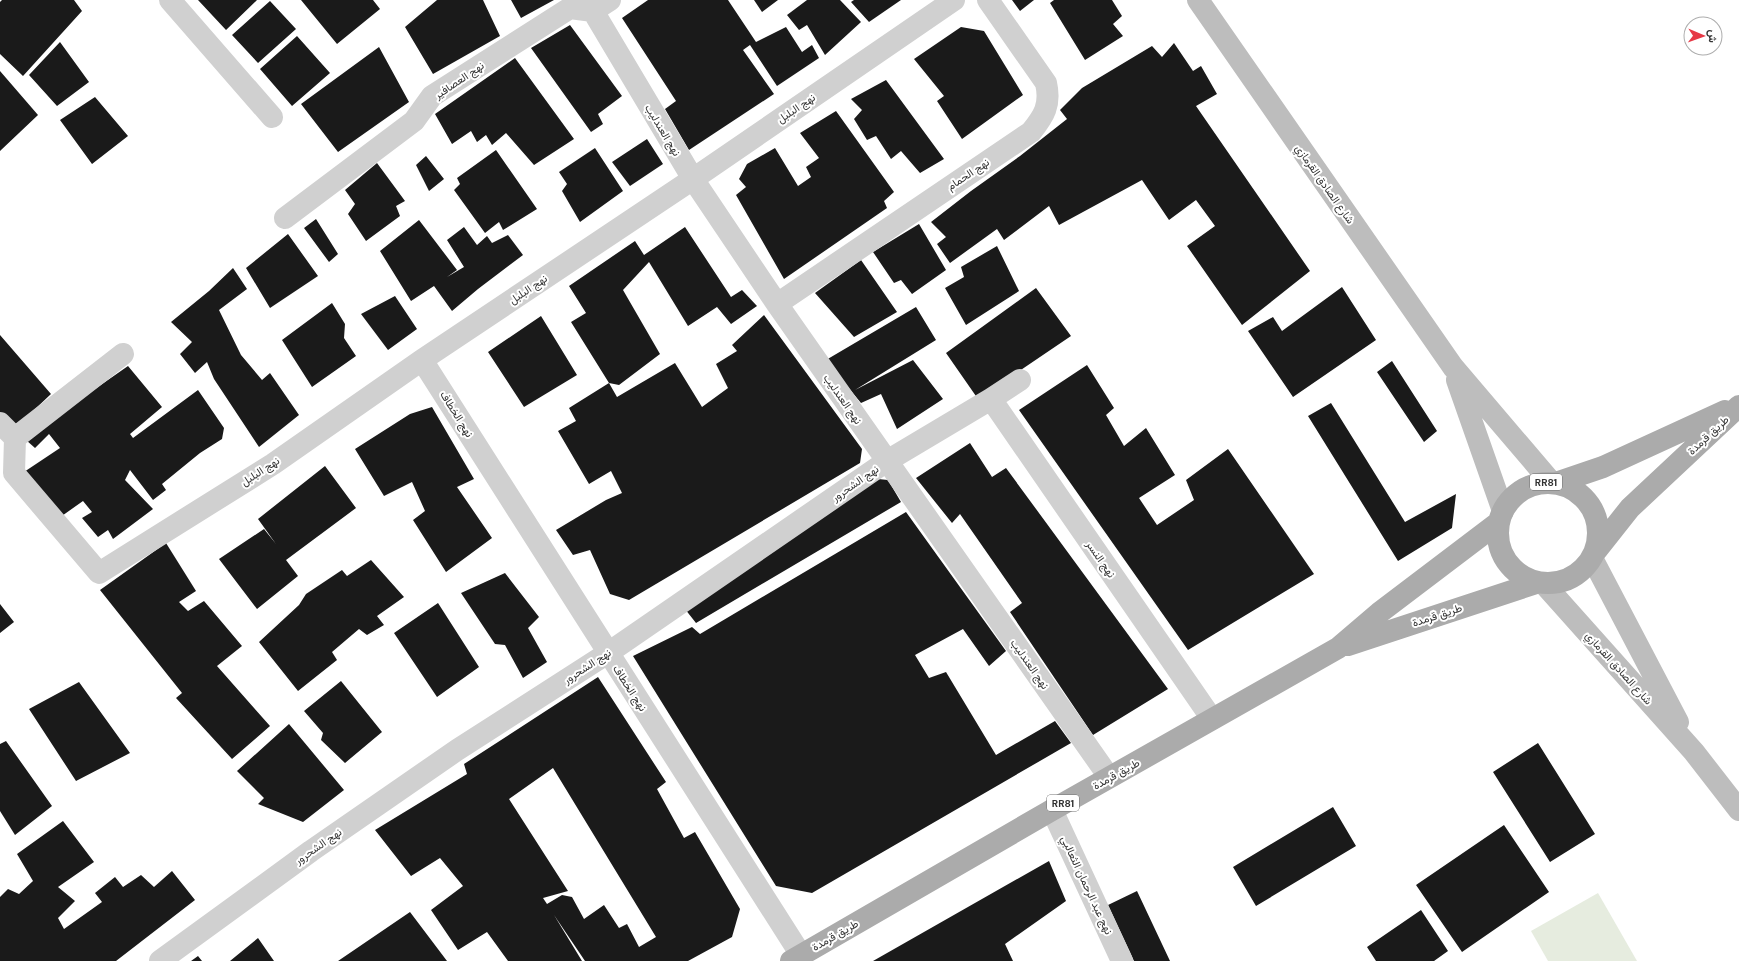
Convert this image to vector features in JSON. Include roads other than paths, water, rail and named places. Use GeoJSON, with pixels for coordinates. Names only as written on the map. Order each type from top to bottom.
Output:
{"type":"FeatureCollection","features":[{"type":"Feature","properties":{"kind":"main road","name":"شارع الصادق القرمازي"},"geometry":{"type":"LineString","coordinates":[[1198,0],[1453,368],[1553,482]]}},
{"type":"Feature","properties":{"kind":"main road","name":"شارع الصادق القرمازي"},"geometry":{"type":"LineString","coordinates":[[1453,368],[1501,516]]}},
{"type":"Feature","properties":{"kind":"main road","name":"طريق قرمدة"},"geometry":{"type":"LineString","coordinates":[[1553,482],[1602,467],[1739,405]]}},
{"type":"Feature","properties":{"kind":"main road","name":"طريق قرمدة"},"geometry":{"type":"LineString","coordinates":[[1594,554],[1630,508],[1739,405]]}},
{"type":"Feature","properties":{"kind":"main road","name":"RR81"},"geometry":{"type":"LineString","coordinates":[[1501,516],[1514,496],[1526,487],[1541,483],[1553,482],[1570,487],[1583,496],[1592,508],[1598,522],[1599,537],[1594,554],[1578,575],[1566,581],[1540,583]]}},
{"type":"Feature","properties":{"kind":"main road","name":"طريق قرمدة"},"geometry":{"type":"LineString","coordinates":[[796,958],[1109,777],[1338,648],[1379,613],[1501,516]]}},
{"type":"Feature","properties":{"kind":"main road"},"geometry":{"type":"LineString","coordinates":[[1501,516],[1498,538],[1502,553],[1510,567],[1522,576],[1540,583]]}},
{"type":"Feature","properties":{"kind":"main road","name":"شارع الصادق القرمازي"},"geometry":{"type":"LineString","coordinates":[[1594,554],[1694,752]]}},
{"type":"Feature","properties":{"kind":"main road","name":"شارع الصادق القرمازي"},"geometry":{"type":"LineString","coordinates":[[1540,583],[1694,752],[1739,810]]}},
{"type":"Feature","properties":{"kind":"main road","name":"طريق قرمدة"},"geometry":{"type":"LineString","coordinates":[[1338,648],[1540,583]]}},
{"type":"Feature","properties":{"kind":"street"},"geometry":{"type":"LineString","coordinates":[[170,0],[272,117]]}},
{"type":"Feature","properties":{"kind":"street","name":"نهج البلبل"},"geometry":{"type":"LineString","coordinates":[[7,430],[14,472],[99,574],[273,464],[422,360],[954,0]]}},
{"type":"Feature","properties":{"kind":"street","name":"نهج الحمام"},"geometry":{"type":"LineString","coordinates":[[777,304],[1031,132],[1042,119],[1048,95],[1046,83],[988,0]]}},
{"type":"Feature","properties":{"kind":"street","name":"نهج العندليب"},"geometry":{"type":"LineString","coordinates":[[601,5],[692,178],[777,304],[1109,777]]}},
{"type":"Feature","properties":{"kind":"street","name":"نهج العصافير"},"geometry":{"type":"LineString","coordinates":[[285,218],[414,121],[432,96],[570,8],[601,5]]}},
{"type":"Feature","properties":{"kind":"street"},"geometry":{"type":"LineString","coordinates":[[7,430],[122,354]]}},
{"type":"Feature","properties":{"kind":"street","name":"نهج الخطاف"},"geometry":{"type":"LineString","coordinates":[[422,360],[608,653],[796,958]]}},
{"type":"Feature","properties":{"kind":"street","name":"نهج الشحرور"},"geometry":{"type":"LineString","coordinates":[[160,961],[311,851],[451,754],[608,653],[887,461],[1020,380]]}},
{"type":"Feature","properties":{"kind":"street","name":"نهج النسر"},"geometry":{"type":"LineString","coordinates":[[991,399],[1212,719]]}},
{"type":"Feature","properties":{"kind":"street","name":"نهج عبد الرحمان الثعالبي"},"geometry":{"type":"LineString","coordinates":[[1052,810],[1122,961]]}}]}
